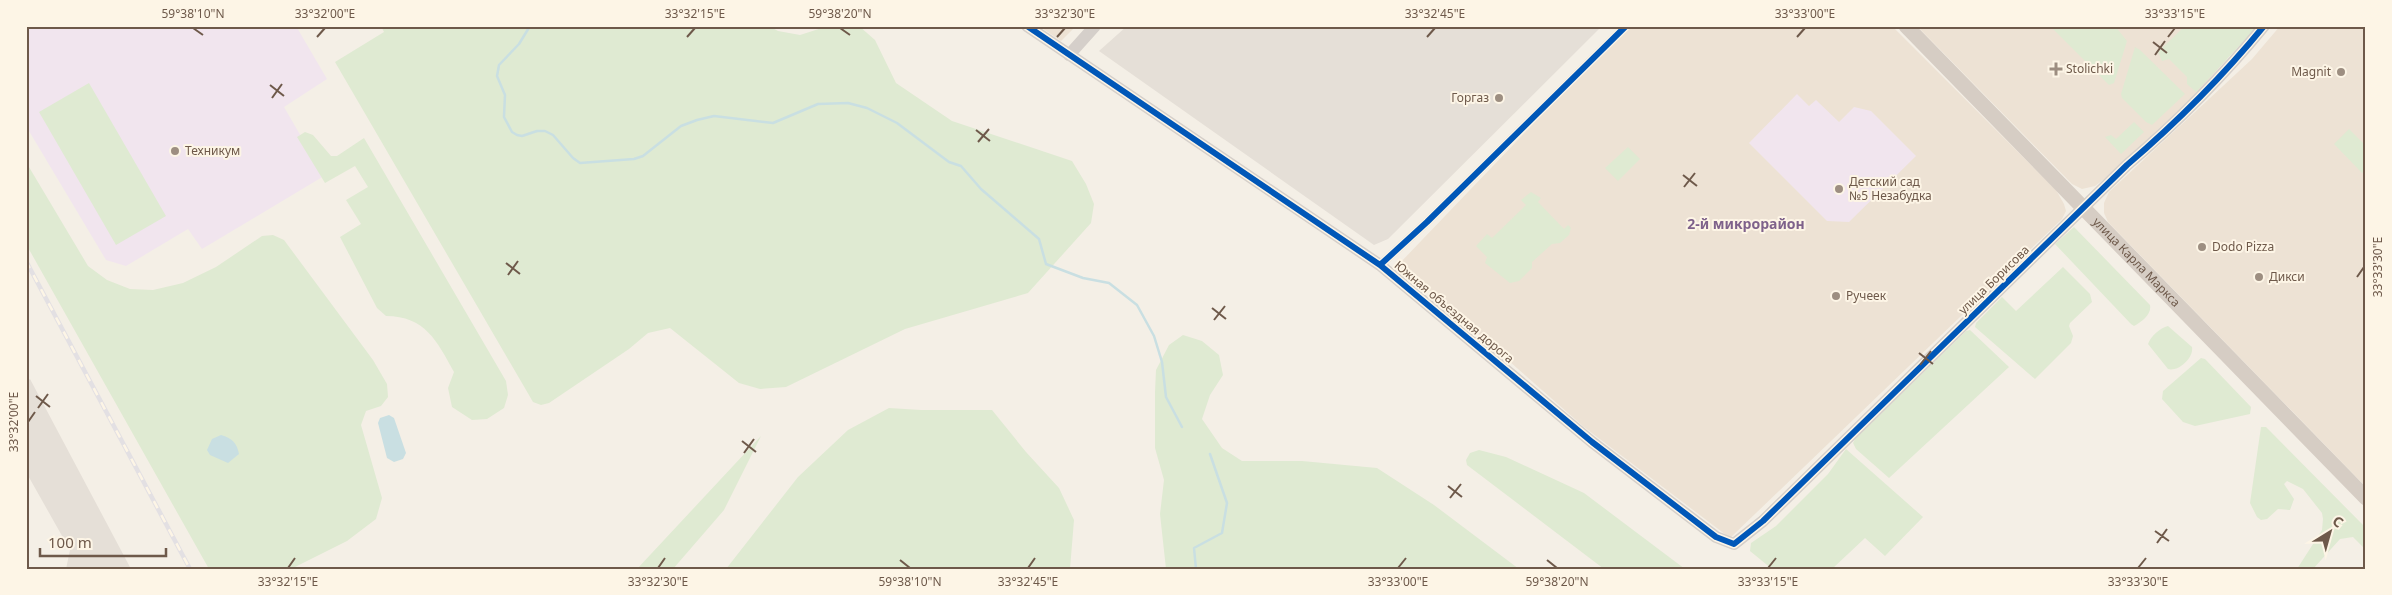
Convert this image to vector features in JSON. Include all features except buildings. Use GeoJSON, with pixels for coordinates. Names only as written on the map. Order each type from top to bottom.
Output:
{"type":"FeatureCollection","features":[{"type":"Feature","properties":{"kind":"main road","name":"улица Карла Маркса"},"geometry":{"type":"LineString","coordinates":[[1906,26],[2366,498]]}},
{"type":"Feature","properties":{"kind":"street","name":"Южная объездная дорога"},"geometry":{"type":"LineString","coordinates":[[1026,26],[1380,265],[1598,447],[1716,537],[1734,544]]}},
{"type":"Feature","properties":{"kind":"street"},"geometry":{"type":"LineString","coordinates":[[1069,55],[1095,26]]}},
{"type":"Feature","properties":{"kind":"street"},"geometry":{"type":"LineString","coordinates":[[1380,265],[1441,209],[1626,26]]}},
{"type":"Feature","properties":{"kind":"street","name":"улица Борисова"},"geometry":{"type":"LineString","coordinates":[[1734,544],[1763,521],[2182,114],[2246,48],[2264,26]]}},
{"type":"Feature","properties":{"kind":"shaded area","name":"Техникум"},"geometry":{"type":"Polygon","coordinates":[[[26,26],[296,26],[327,79],[284,107],[324,176],[202,249],[188,229],[126,266],[106,260],[26,126],[26,110],[28,108],[26,105],[26,26]]]}},
{"type":"Feature","properties":{"kind":"shaded area"},"geometry":{"type":"Polygon","coordinates":[[[1039,26],[1076,26],[1061,41],[1039,26]]]}},
{"type":"Feature","properties":{"kind":"shaded area"},"geometry":{"type":"Polygon","coordinates":[[[1127,26],[1602,26],[1388,239],[1374,245],[1099,51],[1127,26]]]}},
{"type":"Feature","properties":{"kind":"shaded area"},"geometry":{"type":"Polygon","coordinates":[[[1632,26],[1892,26],[2056,190],[2066,211],[2062,219],[1730,538],[1584,427],[1399,264],[1539,118],[1632,26]]]}},
{"type":"Feature","properties":{"kind":"shaded area"},"geometry":{"type":"Polygon","coordinates":[[[1917,26],[2255,26],[2199,91],[2107,177],[2095,186],[2082,189],[2072,184],[1917,26]]]}},
{"type":"Feature","properties":{"kind":"shaded area"},"geometry":{"type":"Polygon","coordinates":[[[2280,26],[2366,26],[2366,487],[2108,222],[2104,213],[2104,203],[2109,192],[2252,59],[2280,26]]]}},
{"type":"Feature","properties":{"kind":"shaded area","name":"Детский сад №5 Незабудка"},"geometry":{"type":"Polygon","coordinates":[[[1797,94],[1809,106],[1816,100],[1839,122],[1854,107],[1871,111],[1916,156],[1849,222],[1827,221],[1749,143],[1797,94]]]}},
{"type":"Feature","properties":{"kind":"shaded area"},"geometry":{"type":"Polygon","coordinates":[[[30,379],[131,569],[66,569],[70,550],[26,472],[26,382],[30,379]]]}},
{"type":"Feature","properties":{"kind":"shaded area"},"geometry":{"type":"Polygon","coordinates":[[[389,415],[394,418],[406,453],[403,459],[394,462],[387,458],[378,423],[380,418],[389,415]]]}},
{"type":"Feature","properties":{"kind":"shaded area"},"geometry":{"type":"Polygon","coordinates":[[[221,435],[233,441],[239,454],[228,463],[210,455],[207,450],[212,439],[221,435]]]}},
{"type":"Feature","properties":{"kind":"green space"},"geometry":{"type":"Polygon","coordinates":[[[381,26],[769,26],[778,31],[800,35],[825,27],[859,26],[875,40],[896,83],[952,121],[1072,161],[1086,184],[1094,204],[1091,223],[1028,293],[905,329],[786,387],[760,389],[739,383],[670,328],[648,333],[629,349],[549,403],[541,405],[533,402],[335,62],[384,32],[381,26]]]}},
{"type":"Feature","properties":{"kind":"green space"},"geometry":{"type":"Polygon","coordinates":[[[2050,26],[2115,26],[2127,41],[2114,83],[2109,85],[2050,26]]]}},
{"type":"Feature","properties":{"kind":"green space"},"geometry":{"type":"Polygon","coordinates":[[[2185,26],[2258,26],[2196,92],[2187,84],[2187,77],[2169,59],[2162,61],[2158,52],[2185,26]]]}},
{"type":"Feature","properties":{"kind":"green space"},"geometry":{"type":"Polygon","coordinates":[[[2135,47],[2185,94],[2152,125],[2146,122],[2122,98],[2121,94],[2135,47]]]}},
{"type":"Feature","properties":{"kind":"green space"},"geometry":{"type":"Polygon","coordinates":[[[89,83],[166,216],[116,245],[39,112],[89,83]]]}},
{"type":"Feature","properties":{"kind":"green space"},"geometry":{"type":"Polygon","coordinates":[[[2134,122],[2144,132],[2121,154],[2105,137],[2111,135],[2116,139],[2134,122]]]}},
{"type":"Feature","properties":{"kind":"green space"},"geometry":{"type":"Polygon","coordinates":[[[2349,129],[2366,146],[2366,170],[2362,173],[2334,144],[2349,129]]]}},
{"type":"Feature","properties":{"kind":"green space"},"geometry":{"type":"Polygon","coordinates":[[[305,132],[313,135],[331,156],[337,156],[364,138],[506,381],[508,395],[504,408],[487,419],[472,420],[452,407],[448,388],[454,372],[442,350],[428,332],[411,320],[386,316],[377,308],[340,237],[361,224],[346,200],[368,187],[355,166],[325,183],[297,137],[305,132]]]}},
{"type":"Feature","properties":{"kind":"green space"},"geometry":{"type":"Polygon","coordinates":[[[1628,147],[1640,159],[1618,181],[1605,168],[1628,147]]]}},
{"type":"Feature","properties":{"kind":"green space"},"geometry":{"type":"Polygon","coordinates":[[[26,162],[88,266],[107,280],[130,289],[153,290],[183,283],[216,267],[262,236],[273,235],[284,240],[373,360],[387,384],[388,397],[381,406],[366,411],[361,425],[382,498],[376,519],[347,541],[291,569],[209,569],[26,244],[26,162]]]}},
{"type":"Feature","properties":{"kind":"green space"},"geometry":{"type":"Polygon","coordinates":[[[1531,192],[1541,198],[1538,202],[1564,229],[1568,225],[1571,228],[1569,235],[1560,243],[1552,244],[1532,262],[1532,268],[1519,281],[1510,283],[1485,263],[1487,257],[1476,246],[1487,234],[1492,238],[1526,205],[1521,200],[1531,192]]]}},
{"type":"Feature","properties":{"kind":"green space"},"geometry":{"type":"Polygon","coordinates":[[[2074,227],[2150,305],[2148,315],[2134,326],[2055,244],[2074,227]]]}},
{"type":"Feature","properties":{"kind":"green space"},"geometry":{"type":"Polygon","coordinates":[[[2063,267],[2090,294],[2092,302],[2070,323],[2069,326],[2073,336],[2071,343],[2035,379],[1975,327],[1976,323],[2002,297],[2016,311],[2063,267]]]}},
{"type":"Feature","properties":{"kind":"green space"},"geometry":{"type":"Polygon","coordinates":[[[2168,326],[2192,347],[2188,360],[2181,366],[2172,369],[2168,369],[2148,344],[2156,333],[2168,326]]]}},
{"type":"Feature","properties":{"kind":"green space"},"geometry":{"type":"Polygon","coordinates":[[[1970,330],[2009,367],[1889,478],[1856,449],[1853,443],[1855,439],[1966,331],[1970,330]]]}},
{"type":"Feature","properties":{"kind":"green space"},"geometry":{"type":"Polygon","coordinates":[[[1183,335],[1202,341],[1219,355],[1223,375],[1210,395],[1202,419],[1222,448],[1242,461],[1302,461],[1377,468],[1434,505],[1519,569],[1166,569],[1160,514],[1164,480],[1155,448],[1156,370],[1169,345],[1183,335]]]}},
{"type":"Feature","properties":{"kind":"green space"},"geometry":{"type":"Polygon","coordinates":[[[2201,358],[2205,359],[2251,407],[2250,414],[2195,426],[2183,422],[2162,399],[2163,391],[2201,358]]]}},
{"type":"Feature","properties":{"kind":"green space"},"geometry":{"type":"Polygon","coordinates":[[[889,408],[992,410],[1026,452],[1059,488],[1074,520],[1070,569],[726,569],[798,477],[848,430],[889,408]]]}},
{"type":"Feature","properties":{"kind":"green space"},"geometry":{"type":"Polygon","coordinates":[[[2261,427],[2266,427],[2366,528],[2366,550],[2353,537],[2340,539],[2313,569],[2297,569],[2322,530],[2322,513],[2303,489],[2287,481],[2284,484],[2294,499],[2290,510],[2278,509],[2267,519],[2261,520],[2257,517],[2250,503],[2261,427]]]}},
{"type":"Feature","properties":{"kind":"green space"},"geometry":{"type":"Polygon","coordinates":[[[761,436],[724,510],[673,569],[637,569],[761,436]]]}},
{"type":"Feature","properties":{"kind":"green space"},"geometry":{"type":"Polygon","coordinates":[[[1846,449],[1923,517],[1885,556],[1865,538],[1832,569],[1772,569],[1750,551],[1751,543],[1776,526],[1828,474],[1846,449]]]}},
{"type":"Feature","properties":{"kind":"green space"},"geometry":{"type":"Polygon","coordinates":[[[1479,450],[1506,457],[1584,493],[1685,569],[1604,569],[1467,465],[1466,460],[1470,453],[1479,450]]]}},
{"type":"Feature","properties":{"kind":"waterway"},"geometry":{"type":"LineString","coordinates":[[530,26],[519,44],[499,65],[497,76],[505,95],[504,117],[512,132],[517,135],[522,136],[537,131],[545,131],[553,135],[573,158],[580,163],[634,159],[643,156],[681,126],[714,116],[773,123],[818,104],[848,103],[867,108],[897,123],[949,162],[961,166],[981,189],[1039,239],[1046,264],[1083,278],[1109,283],[1137,305],[1154,336],[1162,362],[1166,397],[1182,427]]}},
{"type":"Feature","properties":{"kind":"waterway"},"geometry":{"type":"LineString","coordinates":[[1196,569],[1194,548],[1222,533],[1227,503],[1210,454]]}},
{"type":"Feature","properties":{"kind":"railway"},"geometry":{"type":"LineString","coordinates":[[26,261],[190,569]]}},
{"type":"Feature","properties":{"kind":"cycle path"},"geometry":{"type":"LineString","coordinates":[[1027,26],[1380,265],[1592,442],[1716,537],[1734,544],[1763,521],[2127,165],[2181,116],[2216,81],[2264,26]]}},
{"type":"Feature","properties":{"kind":"cycle path"},"geometry":{"type":"LineString","coordinates":[[1380,265],[1427,222],[1626,26]]}},
{"type":"Feature","properties":{"kind":"place","name":"Stolichki"},"geometry":{"type":"Point","coordinates":[2056,69]}},
{"type":"Feature","properties":{"kind":"place","name":"Magnit"},"geometry":{"type":"Point","coordinates":[2341,72]}},
{"type":"Feature","properties":{"kind":"place","name":"Горгаз"},"geometry":{"type":"Point","coordinates":[1499,98]}},
{"type":"Feature","properties":{"kind":"place","name":"Техникум"},"geometry":{"type":"Point","coordinates":[175,151]}},
{"type":"Feature","properties":{"kind":"place","name":"Детский сад №5 Незабудка"},"geometry":{"type":"Point","coordinates":[1839,189]}},
{"type":"Feature","properties":{"kind":"place","name":"Dodo Pizza"},"geometry":{"type":"Point","coordinates":[2202,247]}},
{"type":"Feature","properties":{"kind":"place","name":"Дикси"},"geometry":{"type":"Point","coordinates":[2259,277]}},
{"type":"Feature","properties":{"kind":"place","name":"Ручеек"},"geometry":{"type":"Point","coordinates":[1836,296]}},
{"type":"Feature","properties":{"kind":"district","name":"2-й микрорайон"},"geometry":{"type":"Point","coordinates":[1746,224]}}]}
